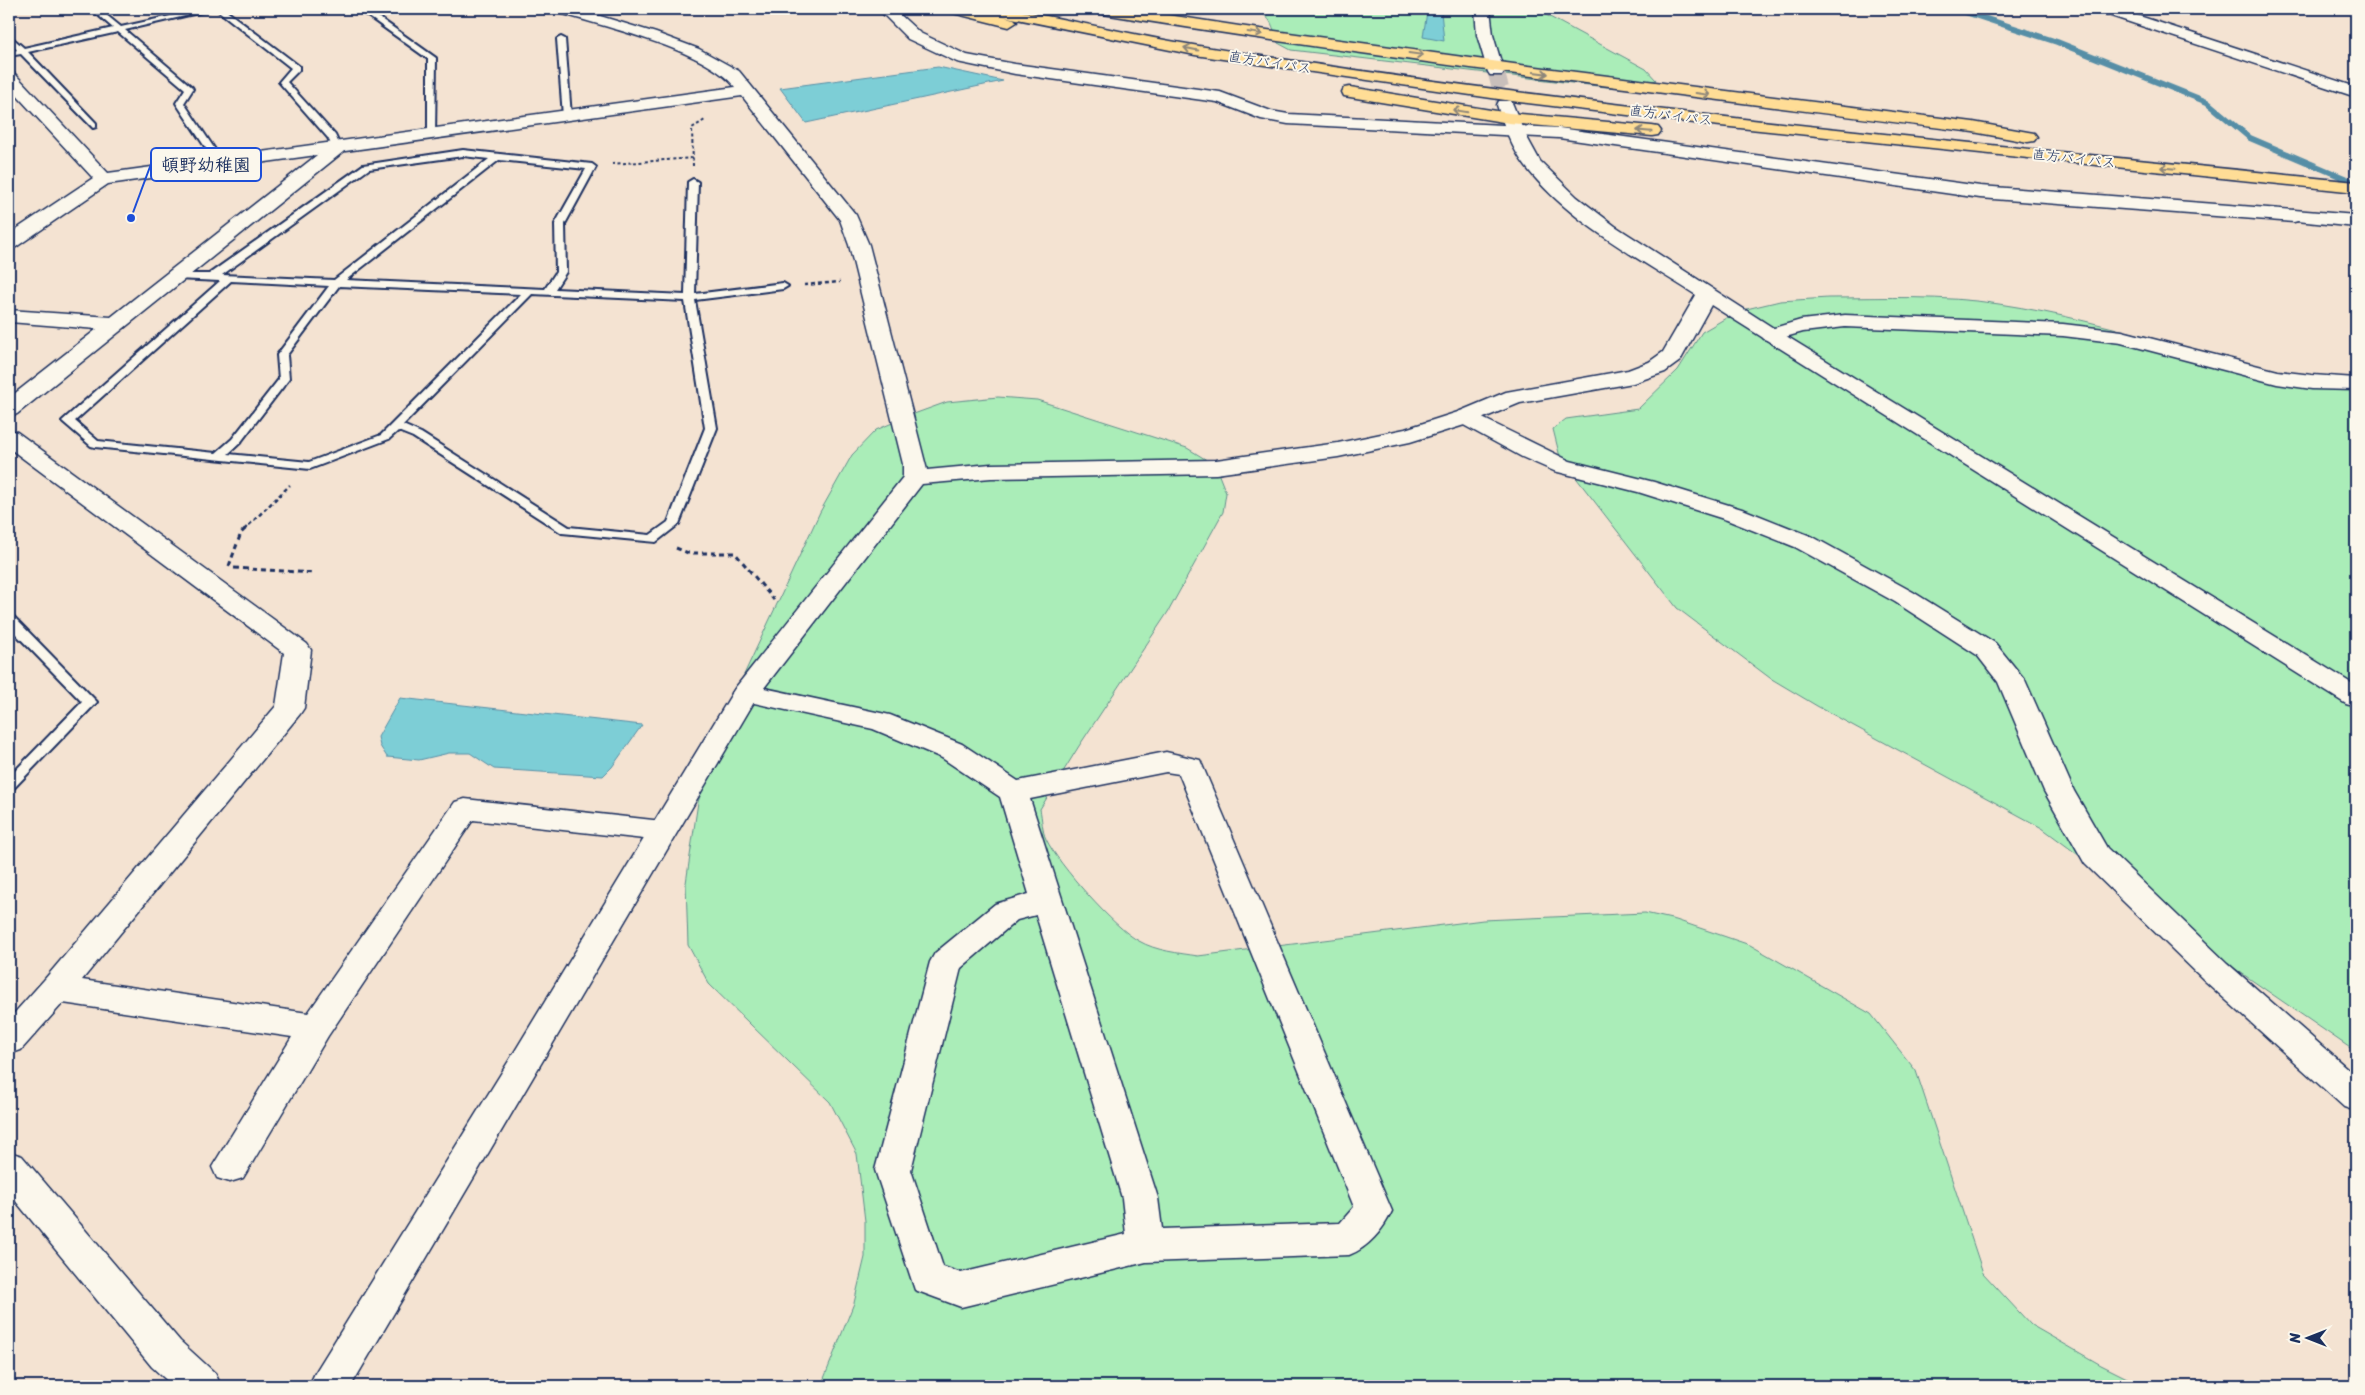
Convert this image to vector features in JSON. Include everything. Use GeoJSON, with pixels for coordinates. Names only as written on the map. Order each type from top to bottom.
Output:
{"type":"FeatureCollection","features":[{"type":"Feature","properties":{"kind":"highway"},"geometry":{"type":"LineString","coordinates":[[954,9],[1058,34],[1307,84]]}},
{"type":"Feature","properties":{"kind":"highway","name":"直方バイパス"},"geometry":{"type":"LineString","coordinates":[[991,9],[1195,50],[1328,71],[1519,97],[1711,120],[2356,175]]}},
{"type":"Feature","properties":{"kind":"highway","name":"直方バイパス"},"geometry":{"type":"LineString","coordinates":[[1042,9],[1255,48],[1496,84],[2356,187]]}},
{"type":"Feature","properties":{"kind":"highway"},"geometry":{"type":"LineString","coordinates":[[1103,9],[1495,69],[1973,127],[2073,152]]}},
{"type":"Feature","properties":{"kind":"highway"},"geometry":{"type":"LineString","coordinates":[[1337,89],[1509,118],[1975,158],[2073,152]]}},
{"type":"Feature","properties":{"kind":"street"},"geometry":{"type":"LineString","coordinates":[[328,1386],[522,1069],[662,831],[746,693],[915,478],[915,464],[860,245],[849,219],[733,74],[715,62],[688,50],[562,9]]}},
{"type":"Feature","properties":{"kind":"street"},"geometry":{"type":"LineString","coordinates":[[886,9],[914,36],[963,59],[1015,69],[1220,97],[1267,115],[1288,119],[1509,118],[1559,133],[1980,192],[2356,221]]}},
{"type":"Feature","properties":{"kind":"street"},"geometry":{"type":"LineString","coordinates":[[1482,9],[1495,69]]}},
{"type":"Feature","properties":{"kind":"street"},"geometry":{"type":"LineString","coordinates":[[2104,9],[2356,92]]}},
{"type":"Feature","properties":{"kind":"street"},"geometry":{"type":"LineString","coordinates":[[9,77],[58,131],[96,168],[103,179]]}},
{"type":"Feature","properties":{"kind":"street"},"geometry":{"type":"LineString","coordinates":[[9,243],[103,179],[746,91]]}},
{"type":"Feature","properties":{"kind":"street"},"geometry":{"type":"LineString","coordinates":[[1509,118],[1533,164],[1570,202],[1706,295],[2356,698]]}},
{"type":"Feature","properties":{"kind":"street"},"geometry":{"type":"LineString","coordinates":[[9,409],[337,148]]}},
{"type":"Feature","properties":{"kind":"street"},"geometry":{"type":"LineString","coordinates":[[915,478],[991,472],[1216,467],[1338,450],[1410,436],[1466,417],[1514,397],[1633,376],[1657,367],[1672,356],[1706,295]]}},
{"type":"Feature","properties":{"kind":"street"},"geometry":{"type":"LineString","coordinates":[[9,316],[115,324]]}},
{"type":"Feature","properties":{"kind":"street"},"geometry":{"type":"LineString","coordinates":[[1771,335],[1801,326],[1845,321],[2063,330],[2122,336],[2277,376],[2312,382],[2356,384]]}},
{"type":"Feature","properties":{"kind":"street"},"geometry":{"type":"LineString","coordinates":[[1466,417],[1530,452],[1562,466],[1646,487],[1736,514],[1804,542],[1904,597],[1986,649],[2011,680],[2059,791],[2096,856],[2216,972],[2356,1097]]}},
{"type":"Feature","properties":{"kind":"street"},"geometry":{"type":"LineString","coordinates":[[9,437],[298,650],[290,708],[56,989],[9,1041]]}},
{"type":"Feature","properties":{"kind":"street"},"geometry":{"type":"LineString","coordinates":[[746,693],[880,721],[952,751],[1013,792],[1140,1198],[1146,1246]]}},
{"type":"Feature","properties":{"kind":"street"},"geometry":{"type":"LineString","coordinates":[[1013,792],[1166,762],[1190,767],[1374,1211],[1349,1239],[1146,1246],[961,1290],[928,1278],[893,1170],[946,962],[1006,912],[1048,900]]}},
{"type":"Feature","properties":{"kind":"street"},"geometry":{"type":"LineString","coordinates":[[230,1167],[316,1027],[465,809],[662,831]]}},
{"type":"Feature","properties":{"kind":"street"},"geometry":{"type":"LineString","coordinates":[[56,989],[316,1027]]}},
{"type":"Feature","properties":{"kind":"street"},"geometry":{"type":"LineString","coordinates":[[9,1168],[166,1354],[201,1386]]}},
{"type":"Feature","properties":{"kind":"lane"},"geometry":{"type":"LineString","coordinates":[[95,9],[189,88],[180,103],[220,163]]}},
{"type":"Feature","properties":{"kind":"lane"},"geometry":{"type":"LineString","coordinates":[[9,54],[210,9]]}},
{"type":"Feature","properties":{"kind":"lane"},"geometry":{"type":"LineString","coordinates":[[220,9],[296,68],[283,82],[332,137],[337,148]]}},
{"type":"Feature","properties":{"kind":"lane"},"geometry":{"type":"LineString","coordinates":[[362,9],[432,58],[432,135]]}},
{"type":"Feature","properties":{"kind":"lane"},"geometry":{"type":"LineString","coordinates":[[9,37],[93,125]]}},
{"type":"Feature","properties":{"kind":"lane"},"geometry":{"type":"LineString","coordinates":[[561,39],[567,116]]}},
{"type":"Feature","properties":{"kind":"lane"},"geometry":{"type":"LineString","coordinates":[[211,278],[366,167],[463,153],[592,167],[560,224],[561,272],[548,292]]}},
{"type":"Feature","properties":{"kind":"lane"},"geometry":{"type":"LineString","coordinates":[[219,456],[236,441],[284,379],[282,355],[336,283],[497,157]]}},
{"type":"Feature","properties":{"kind":"lane"},"geometry":{"type":"LineString","coordinates":[[396,426],[417,435],[566,530],[652,539],[673,524],[711,428],[690,298],[693,182]]}},
{"type":"Feature","properties":{"kind":"lane"},"geometry":{"type":"LineString","coordinates":[[176,276],[690,298],[783,286]]}},
{"type":"Feature","properties":{"kind":"lane"},"geometry":{"type":"LineString","coordinates":[[229,278],[68,421],[96,444],[310,466],[385,436],[530,291]]}},
{"type":"Feature","properties":{"kind":"lane"},"geometry":{"type":"LineString","coordinates":[[9,620],[90,702],[9,786]]}},
{"type":"Feature","properties":{"kind":"path"},"geometry":{"type":"LineString","coordinates":[[692,128],[693,182]]}},
{"type":"Feature","properties":{"kind":"path"},"geometry":{"type":"LineString","coordinates":[[592,167],[631,161],[693,158]]}},
{"type":"Feature","properties":{"kind":"path"},"geometry":{"type":"LineString","coordinates":[[783,286],[868,279]]}},
{"type":"Feature","properties":{"kind":"path"},"geometry":{"type":"LineString","coordinates":[[310,466],[241,533],[228,568],[314,573]]}},
{"type":"Feature","properties":{"kind":"path"},"geometry":{"type":"LineString","coordinates":[[652,539],[688,553],[735,553],[774,600]]}},
{"type":"Feature","properties":{"kind":"green space"},"geometry":{"type":"Polygon","coordinates":[[[1255,9],[1535,9],[1646,69],[1656,80],[1627,88],[1606,87],[1291,50],[1278,43],[1269,20],[1255,9]]]}},
{"type":"Feature","properties":{"kind":"green space"},"geometry":{"type":"Polygon","coordinates":[[[1828,298],[1935,298],[1999,304],[2088,322],[2266,368],[2356,385],[2356,1052],[2189,937],[2042,828],[1817,706],[1770,678],[1677,608],[1560,457],[1553,429],[1566,419],[1638,409],[1678,370],[1702,332],[1738,311],[1780,301],[1828,298]]]}},
{"type":"Feature","properties":{"kind":"green space"},"geometry":{"type":"Polygon","coordinates":[[[998,397],[1037,400],[1187,448],[1215,465],[1226,493],[1223,512],[1168,612],[1079,746],[1040,809],[1045,836],[1052,850],[1074,879],[1116,924],[1139,941],[1153,947],[1198,956],[1483,920],[1645,913],[1676,920],[1750,945],[1871,1014],[1916,1071],[1983,1273],[2031,1325],[2101,1365],[2143,1386],[821,1386],[854,1303],[865,1257],[865,1221],[857,1154],[830,1102],[709,984],[688,945],[686,883],[698,802],[734,696],[820,512],[852,455],[876,430],[911,415],[947,402],[998,397]]]}},
{"type":"Feature","properties":{"kind":"water"},"geometry":{"type":"Polygon","coordinates":[[[1427,12],[1441,12],[1444,41],[1423,37],[1427,12]]]}},
{"type":"Feature","properties":{"kind":"water"},"geometry":{"type":"Polygon","coordinates":[[[938,67],[1003,81],[806,123],[780,88],[938,67]]]}},
{"type":"Feature","properties":{"kind":"water"},"geometry":{"type":"Polygon","coordinates":[[[400,698],[642,725],[612,767],[603,776],[494,769],[470,753],[449,753],[419,760],[387,757],[380,746],[378,737],[400,698]]]}},
{"type":"Feature","properties":{"kind":"waterway"},"geometry":{"type":"LineString","coordinates":[[1956,9],[2057,42],[2207,102],[2250,138],[2356,183]]}},
{"type":"Feature","properties":{"kind":"tunnel"},"geometry":{"type":"LineString","coordinates":[[1496,72],[1505,105]]}},
{"type":"Feature","properties":{"kind":"place","name":"頓野幼稚園"},"geometry":{"type":"Point","coordinates":[131,218]}}]}
